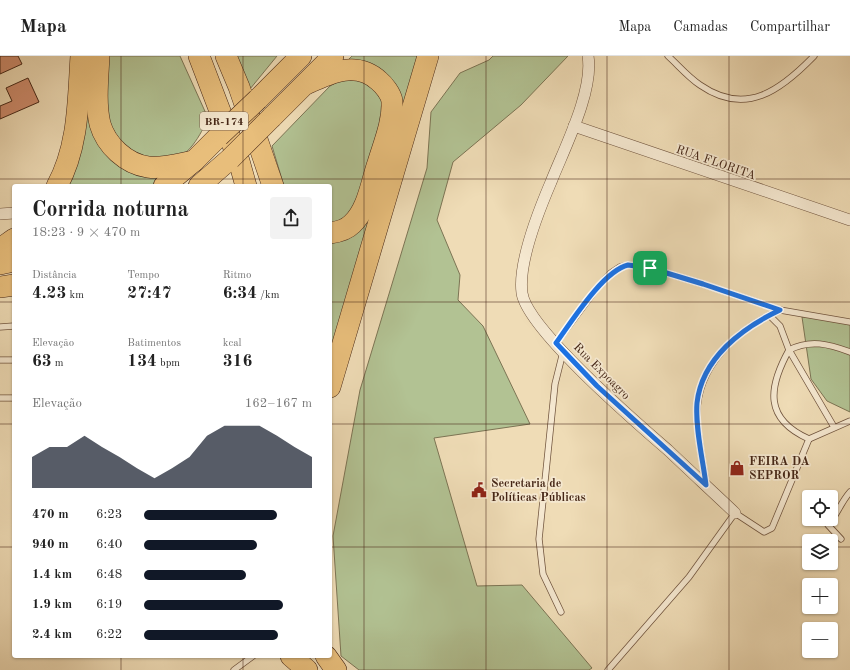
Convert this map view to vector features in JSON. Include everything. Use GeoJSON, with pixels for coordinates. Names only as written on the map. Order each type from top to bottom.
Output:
{"type":"FeatureCollection","features":[{"type":"Feature","properties":{"kind":"highway"},"geometry":{"type":"LineString","coordinates":[[58,184],[73,145],[81,56]]}},
{"type":"Feature","properties":{"kind":"highway"},"geometry":{"type":"LineString","coordinates":[[99,56],[98,88],[100,124],[108,141],[115,149],[135,164],[149,167],[194,161]]}},
{"type":"Feature","properties":{"kind":"highway","name":"BR-174"},"geometry":{"type":"LineString","coordinates":[[199,56],[239,161],[245,184]]}},
{"type":"Feature","properties":{"kind":"highway","name":"BR-174"},"geometry":{"type":"LineString","coordinates":[[226,56],[239,87],[272,184]]}},
{"type":"Feature","properties":{"kind":"highway"},"geometry":{"type":"LineString","coordinates":[[265,92],[288,56]]}},
{"type":"Feature","properties":{"kind":"highway"},"geometry":{"type":"LineString","coordinates":[[166,184],[194,161],[301,56]]}},
{"type":"Feature","properties":{"kind":"highway"},"geometry":{"type":"LineString","coordinates":[[206,182],[333,56]]}},
{"type":"Feature","properties":{"kind":"highway"},"geometry":{"type":"LineString","coordinates":[[332,380],[428,56]]}},
{"type":"Feature","properties":{"kind":"highway"},"geometry":{"type":"LineString","coordinates":[[306,84],[335,71],[354,69],[373,75],[384,85],[392,99],[391,118],[363,210],[352,224],[341,231],[332,233]]}},
{"type":"Feature","properties":{"kind":"highway"},"geometry":{"type":"LineString","coordinates":[[0,249],[12,240]]}},
{"type":"Feature","properties":{"kind":"highway"},"geometry":{"type":"LineString","coordinates":[[0,264],[12,261]]}},
{"type":"Feature","properties":{"kind":"highway"},"geometry":{"type":"LineString","coordinates":[[293,658],[307,670]]}},
{"type":"Feature","properties":{"kind":"highway"},"geometry":{"type":"LineString","coordinates":[[304,658],[311,670]]}},
{"type":"Feature","properties":{"kind":"highway"},"geometry":{"type":"LineString","coordinates":[[327,658],[336,670]]}},
{"type":"Feature","properties":{"kind":"street","name":"Rua Expoagro"},"geometry":{"type":"LineString","coordinates":[[588,56],[588,84],[574,126],[548,188],[522,265],[522,294],[530,313],[597,386],[735,513]]}},
{"type":"Feature","properties":{"kind":"street","name":"RUA FLORITA"},"geometry":{"type":"LineString","coordinates":[[574,126],[850,220]]}},
{"type":"Feature","properties":{"kind":"street"},"geometry":{"type":"LineString","coordinates":[[0,214],[12,213]]}},
{"type":"Feature","properties":{"kind":"lane"},"geometry":{"type":"LineString","coordinates":[[668,56],[699,85],[717,95],[738,100],[760,97],[779,88],[794,76],[814,56]]}},
{"type":"Feature","properties":{"kind":"lane"},"geometry":{"type":"LineString","coordinates":[[560,612],[543,574],[539,539],[560,347],[597,288],[611,273],[620,267],[628,265],[666,273],[780,310],[850,322]]}},
{"type":"Feature","properties":{"kind":"lane"},"geometry":{"type":"LineString","coordinates":[[706,485],[697,420],[697,403],[703,378],[715,358],[732,341],[780,310]]}},
{"type":"Feature","properties":{"kind":"lane"},"geometry":{"type":"LineString","coordinates":[[770,316],[780,326],[789,350],[834,427]]}},
{"type":"Feature","properties":{"kind":"lane"},"geometry":{"type":"LineString","coordinates":[[0,327],[12,326]]}},
{"type":"Feature","properties":{"kind":"lane"},"geometry":{"type":"LineString","coordinates":[[809,439],[786,426],[773,399],[777,374],[785,356],[789,350],[801,344],[814,343],[836,346],[850,352]]}},
{"type":"Feature","properties":{"kind":"lane"},"geometry":{"type":"LineString","coordinates":[[0,360],[12,360]]}},
{"type":"Feature","properties":{"kind":"lane"},"geometry":{"type":"LineString","coordinates":[[0,398],[12,398]]}},
{"type":"Feature","properties":{"kind":"lane"},"geometry":{"type":"LineString","coordinates":[[608,670],[689,577],[735,513],[764,532],[771,530],[809,439],[850,421]]}},
{"type":"Feature","properties":{"kind":"lane"},"geometry":{"type":"LineString","coordinates":[[841,540],[828,526],[837,515],[844,498],[850,492]]}},
{"type":"Feature","properties":{"kind":"lane"},"geometry":{"type":"LineString","coordinates":[[234,670],[250,658]]}},
{"type":"Feature","properties":{"kind":"green space"},"geometry":{"type":"Polygon","coordinates":[[[91,56],[96,127],[162,176],[156,184],[66,184],[91,56]]]}},
{"type":"Feature","properties":{"kind":"green space"},"geometry":{"type":"Polygon","coordinates":[[[107,56],[180,56],[208,118],[193,145],[181,156],[175,159],[162,160],[127,153],[107,119],[107,56]]]}},
{"type":"Feature","properties":{"kind":"green space"},"geometry":{"type":"Polygon","coordinates":[[[235,56],[277,56],[250,89],[235,56]]]}},
{"type":"Feature","properties":{"kind":"green space"},"geometry":{"type":"Polygon","coordinates":[[[352,56],[424,56],[332,365],[332,241],[340,239],[397,111],[347,61],[352,56]]]}},
{"type":"Feature","properties":{"kind":"green space"},"geometry":{"type":"Polygon","coordinates":[[[493,56],[568,56],[521,105],[453,162],[437,220],[460,275],[458,300],[483,326],[530,424],[434,438],[477,586],[522,585],[592,668],[589,670],[359,670],[341,656],[333,536],[360,390],[427,168],[431,112],[460,73],[489,60],[493,56]]]}},
{"type":"Feature","properties":{"kind":"green space"},"geometry":{"type":"Polygon","coordinates":[[[341,80],[366,80],[385,104],[355,211],[332,227],[332,184],[283,184],[272,146],[330,86],[341,80]]]}},
{"type":"Feature","properties":{"kind":"green space"},"geometry":{"type":"Polygon","coordinates":[[[802,317],[831,317],[850,321],[850,412],[827,401],[811,379],[802,317]]]}},
{"type":"Feature","properties":{"kind":"building"},"geometry":{"type":"Polygon","coordinates":[[[0,56],[18,56],[22,64],[0,74],[0,56]]]}},
{"type":"Feature","properties":{"kind":"building"},"geometry":{"type":"Polygon","coordinates":[[[28,78],[39,102],[0,119],[0,106],[12,101],[6,88],[28,78]]]}},
{"type":"Feature","properties":{"kind":"place","name":"FEIRA DA SEPROR"},"geometry":{"type":"Point","coordinates":[737,468]}},
{"type":"Feature","properties":{"kind":"place","name":"Secretaria de Políticas Públicas"},"geometry":{"type":"Point","coordinates":[479,490]}},
{"type":"Feature","properties":{"kind":"route"},"geometry":{"type":"LineString","coordinates":[[628,265],[650,268],[780,310],[751,327],[732,341],[715,358],[703,378],[697,403],[697,420],[706,485],[597,386],[556,343],[597,288],[611,273],[620,267],[628,265]]}}]}
